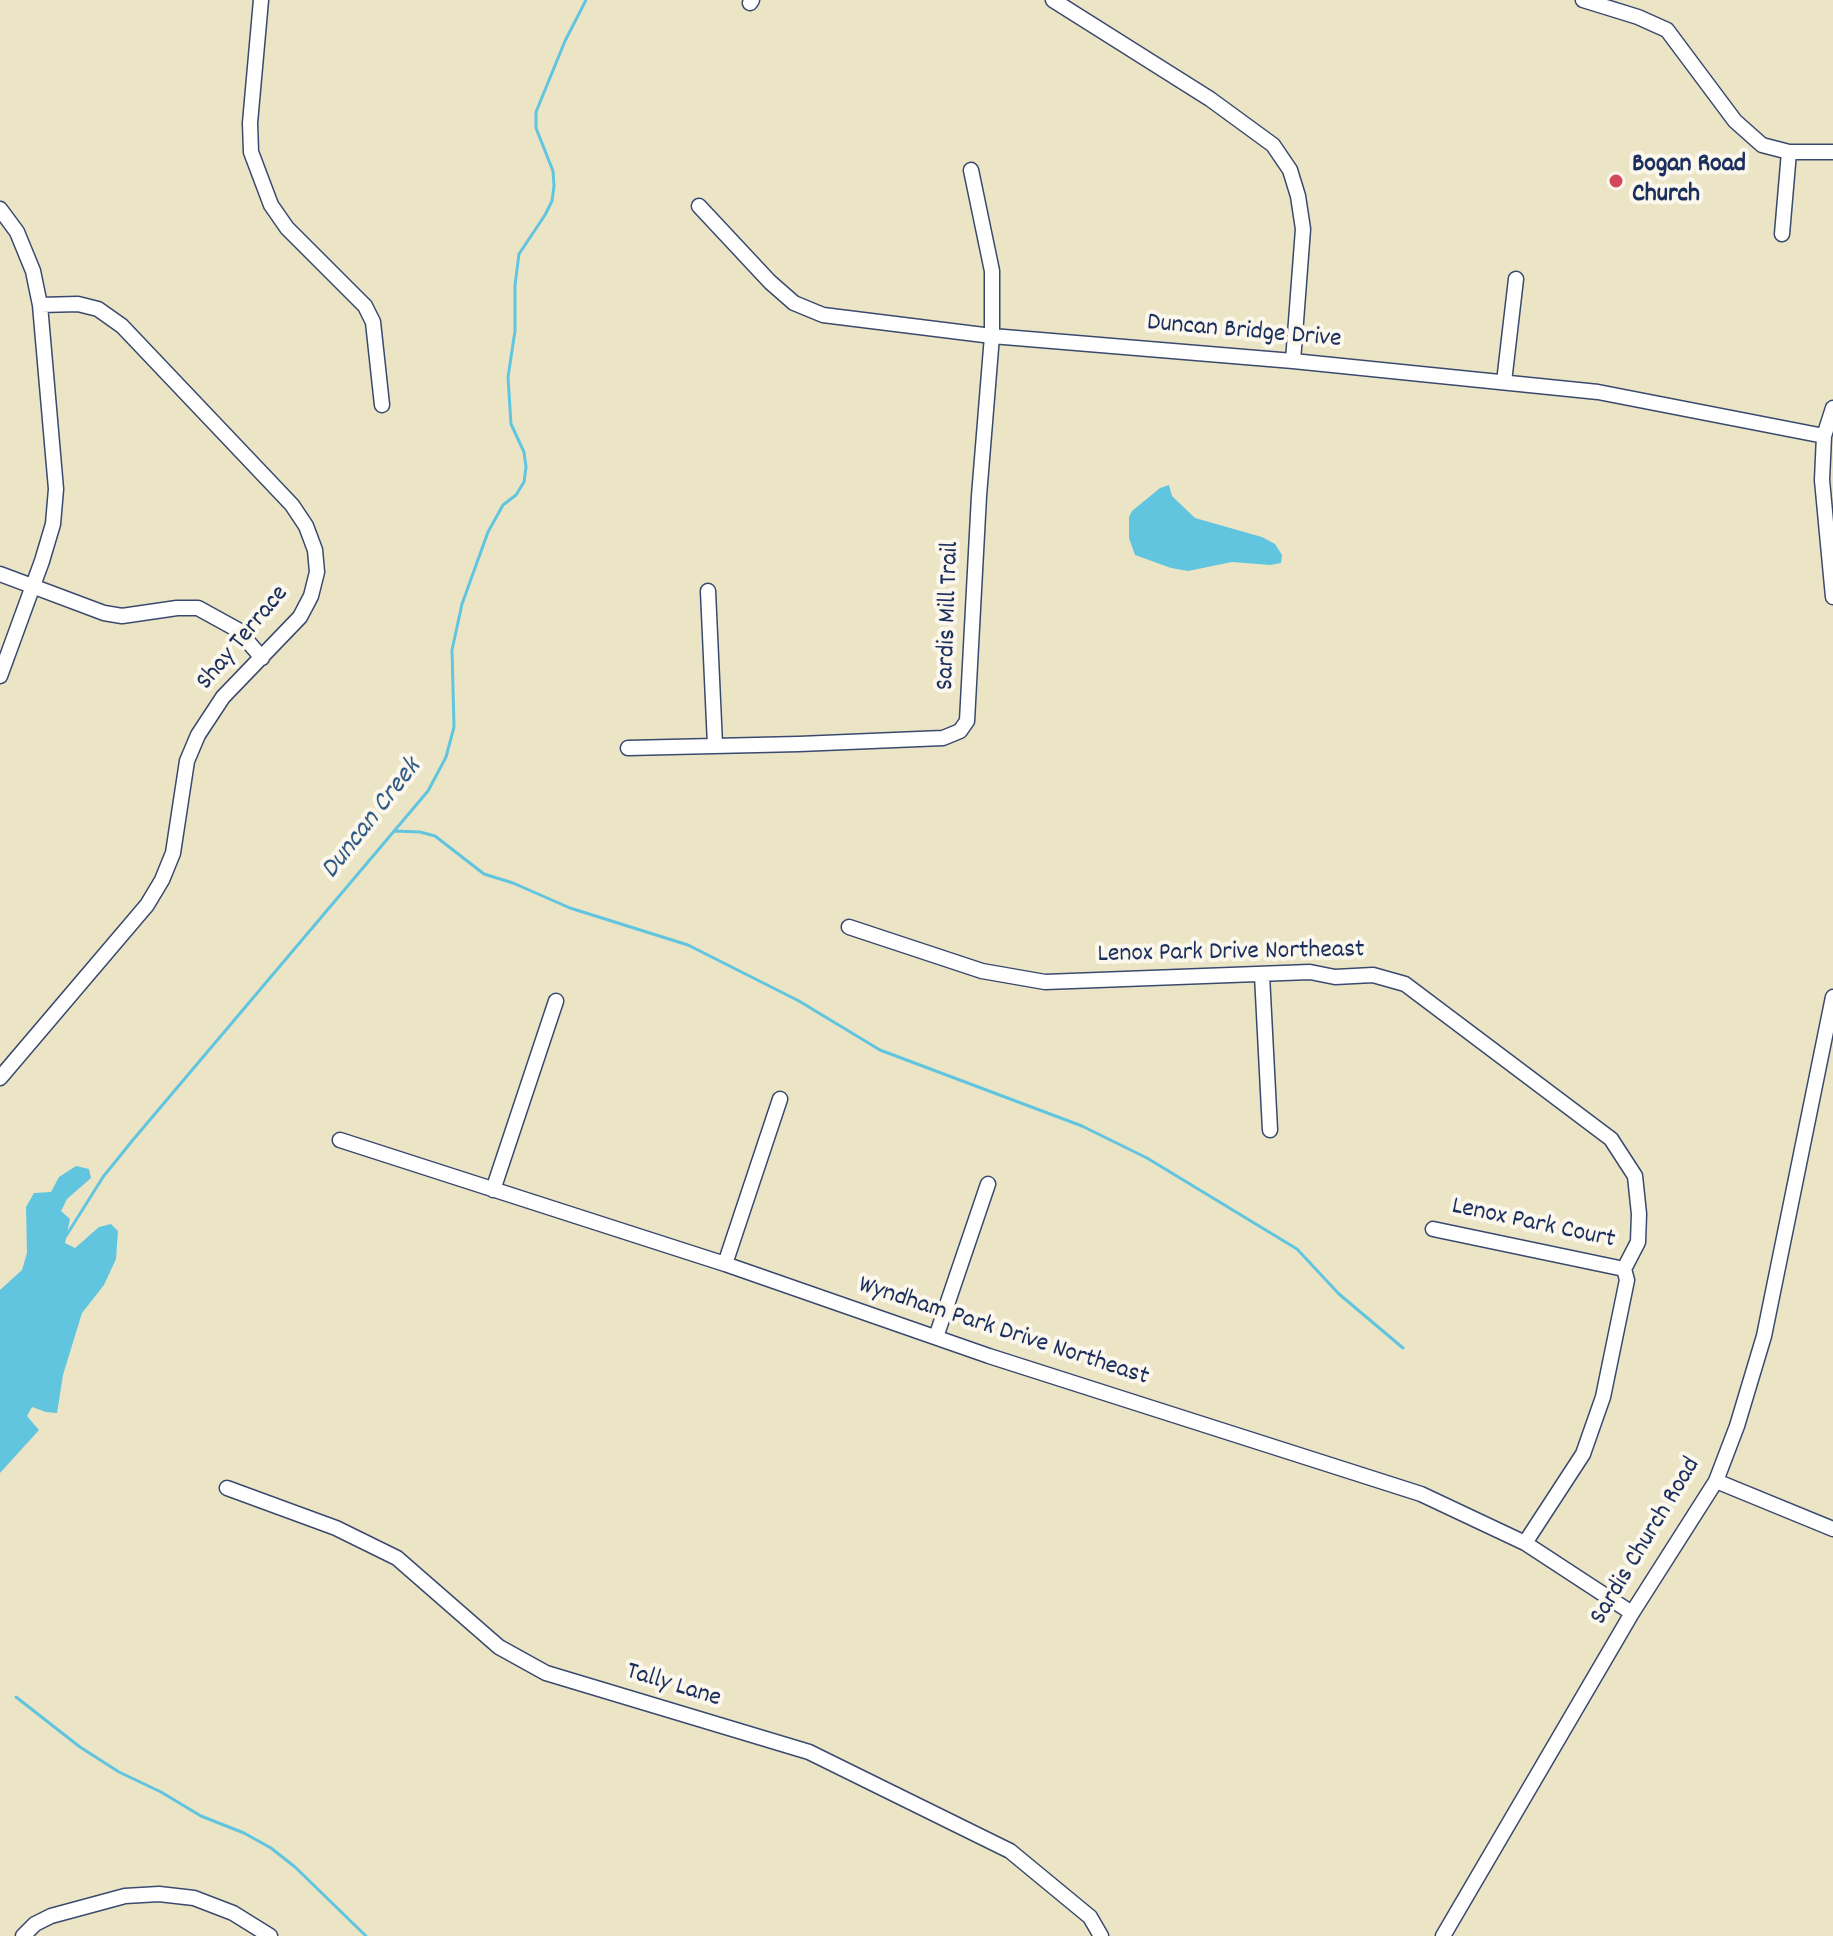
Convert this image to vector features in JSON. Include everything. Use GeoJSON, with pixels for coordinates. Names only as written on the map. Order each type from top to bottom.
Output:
{"type":"FeatureCollection","features":[{"type":"Feature","properties":{"kind":"street"},"geometry":{"type":"LineString","coordinates":[[261,0],[250,123],[251,152],[259,179],[271,205],[287,228],[365,306],[373,322],[382,405]]}},
{"type":"Feature","properties":{"kind":"street"},"geometry":{"type":"LineString","coordinates":[[1053,0],[1210,99],[1273,145],[1290,170],[1303,229],[1293,361]]}},
{"type":"Feature","properties":{"kind":"street"},"geometry":{"type":"LineString","coordinates":[[1583,0],[1638,17],[1667,30],[1735,121],[1762,145],[1789,152],[1833,152]]}},
{"type":"Feature","properties":{"kind":"street"},"geometry":{"type":"LineString","coordinates":[[1782,234],[1789,152]]}},
{"type":"Feature","properties":{"kind":"street","name":"Sardis Mill Trail"},"geometry":{"type":"LineString","coordinates":[[628,748],[943,738],[960,731],[967,721],[979,496],[992,336],[992,271],[971,170]]}},
{"type":"Feature","properties":{"kind":"street","name":"Duncan Bridge Drive"},"geometry":{"type":"LineString","coordinates":[[699,206],[770,282],[794,303],[823,315],[992,336],[1293,361],[1598,392],[1824,436]]}},
{"type":"Feature","properties":{"kind":"street"},"geometry":{"type":"LineString","coordinates":[[0,209],[17,232],[33,271],[40,305],[56,489],[53,524],[0,676]]}},
{"type":"Feature","properties":{"kind":"street"},"geometry":{"type":"LineString","coordinates":[[1504,382],[1516,279]]}},
{"type":"Feature","properties":{"kind":"street","name":"Shay Terrace"},"geometry":{"type":"LineString","coordinates":[[0,1078],[147,905],[173,853],[187,761],[198,735],[223,697],[300,617],[311,596],[317,572],[315,550],[306,526],[292,505],[122,326],[98,309],[78,304],[40,305]]}},
{"type":"Feature","properties":{"kind":"street"},"geometry":{"type":"LineString","coordinates":[[1833,408],[1824,436],[1822,480],[1833,597]]}},
{"type":"Feature","properties":{"kind":"street"},"geometry":{"type":"LineString","coordinates":[[0,574],[104,613],[122,616],[198,608],[238,630],[262,658]]}},
{"type":"Feature","properties":{"kind":"street"},"geometry":{"type":"LineString","coordinates":[[708,591],[715,745]]}},
{"type":"Feature","properties":{"kind":"street","name":"Lenox Park Drive Northeast"},"geometry":{"type":"LineString","coordinates":[[849,927],[982,971],[1045,982],[1310,972],[1335,977],[1373,975],[1405,984],[1611,1139],[1635,1176],[1638,1242],[1624,1269],[1627,1280],[1603,1397],[1583,1454],[1525,1543]]}},
{"type":"Feature","properties":{"kind":"street"},"geometry":{"type":"LineString","coordinates":[[1262,975],[1270,1130]]}},
{"type":"Feature","properties":{"kind":"street","name":"Sardis Church Road"},"geometry":{"type":"LineString","coordinates":[[1443,1936],[1632,1613],[1716,1481],[1737,1426],[1764,1336],[1833,997]]}},
{"type":"Feature","properties":{"kind":"street"},"geometry":{"type":"LineString","coordinates":[[493,1190],[556,1001]]}},
{"type":"Feature","properties":{"kind":"street"},"geometry":{"type":"LineString","coordinates":[[725,1264],[780,1099]]}},
{"type":"Feature","properties":{"kind":"street","name":"Wyndham Park Drive Northeast"},"geometry":{"type":"LineString","coordinates":[[340,1140],[1421,1494],[1525,1543],[1632,1613]]}},
{"type":"Feature","properties":{"kind":"street"},"geometry":{"type":"LineString","coordinates":[[936,1337],[988,1184]]}},
{"type":"Feature","properties":{"kind":"street","name":"Lenox Park Court"},"geometry":{"type":"LineString","coordinates":[[1433,1229],[1624,1269]]}},
{"type":"Feature","properties":{"kind":"street"},"geometry":{"type":"LineString","coordinates":[[1716,1481],[1833,1529]]}},
{"type":"Feature","properties":{"kind":"street","name":"Tally Lane"},"geometry":{"type":"LineString","coordinates":[[227,1488],[336,1528],[397,1558],[499,1647],[546,1673],[809,1752],[1010,1851],[1090,1917],[1101,1936]]}},
{"type":"Feature","properties":{"kind":"street"},"geometry":{"type":"LineString","coordinates":[[23,1936],[35,1924],[51,1916],[125,1896],[159,1894],[194,1898],[233,1913],[270,1936]]}},
{"type":"Feature","properties":{"kind":"water"},"geometry":{"type":"Polygon","coordinates":[[[1169,485],[1172,496],[1195,518],[1262,537],[1275,544],[1282,555],[1281,563],[1232,562],[1188,571],[1135,555],[1129,538],[1129,517],[1160,488],[1169,485]]]}},
{"type":"Feature","properties":{"kind":"water"},"geometry":{"type":"Polygon","coordinates":[[[76,1166],[89,1169],[91,1178],[67,1199],[61,1211],[70,1219],[65,1243],[75,1248],[99,1227],[111,1224],[118,1231],[116,1259],[104,1285],[82,1313],[63,1375],[57,1413],[32,1407],[27,1416],[39,1430],[0,1473],[0,1290],[22,1270],[27,1253],[26,1207],[34,1193],[51,1192],[59,1177],[76,1166]]]}},
{"type":"Feature","properties":{"kind":"waterway","name":"Duncan Creek"},"geometry":{"type":"LineString","coordinates":[[66,1236],[103,1177],[428,791],[446,757],[454,727],[452,650],[462,604],[488,532],[503,505],[516,495],[524,482],[524,452],[511,424],[508,377],[515,331],[515,285],[519,254],[545,215],[552,201],[554,186],[553,171],[536,128],[536,112],[565,41],[586,0]]}},
{"type":"Feature","properties":{"kind":"waterway"},"geometry":{"type":"LineString","coordinates":[[394,831],[435,836],[484,874],[570,908],[688,945],[799,1001],[880,1050],[1082,1126],[1147,1158],[1297,1249],[1339,1294],[1403,1348]]}},
{"type":"Feature","properties":{"kind":"waterway"},"geometry":{"type":"LineString","coordinates":[[16,1697],[80,1747],[119,1772],[201,1816],[244,1833],[271,1848],[366,1936]]}},
{"type":"Feature","properties":{"kind":"place","name":"Bogan Road Church"},"geometry":{"type":"Point","coordinates":[1616,181]}}]}
